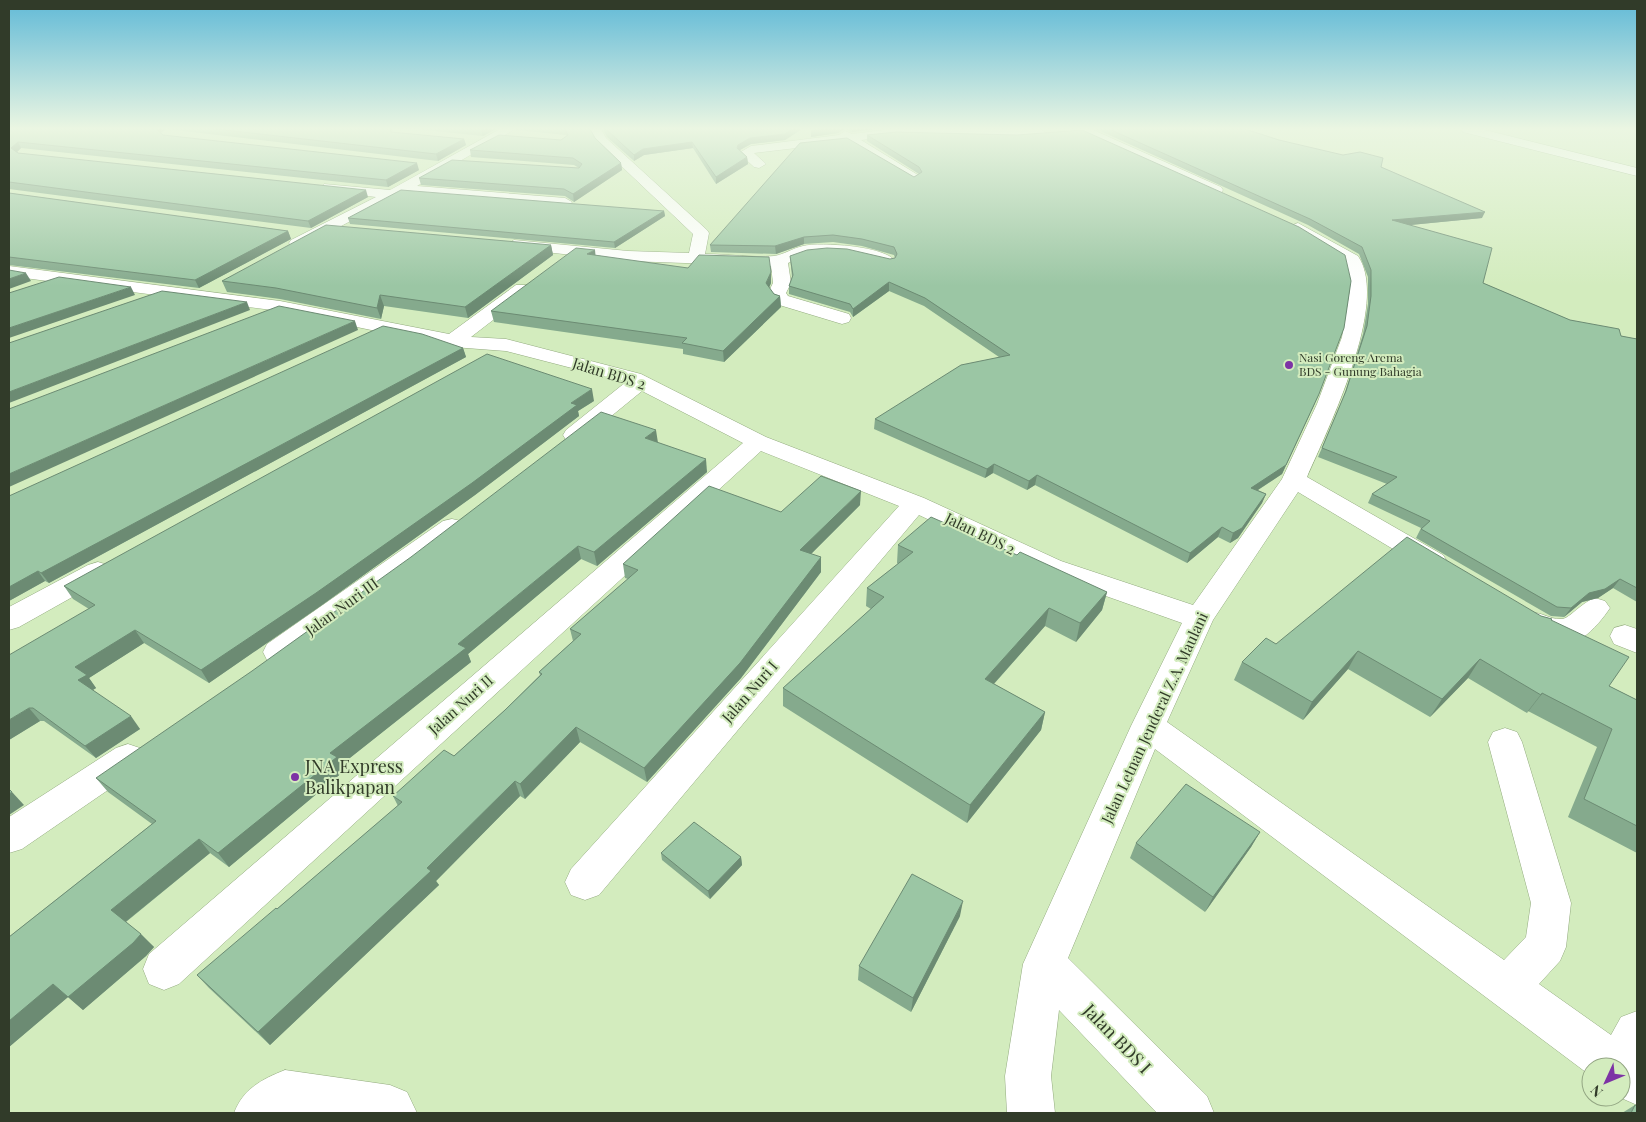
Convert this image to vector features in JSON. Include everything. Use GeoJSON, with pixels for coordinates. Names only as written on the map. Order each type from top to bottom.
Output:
{"type":"FeatureCollection","features":[{"type":"Feature","properties":{"kind":"street"},"geometry":{"type":"LineString","coordinates":[[286,249],[415,181]]}},
{"type":"Feature","properties":{"kind":"street"},"geometry":{"type":"LineString","coordinates":[[645,181],[701,233],[696,257]]}},
{"type":"Feature","properties":{"kind":"street"},"geometry":{"type":"LineString","coordinates":[[1192,181],[1232,198]]}},
{"type":"Feature","properties":{"kind":"street"},"geometry":{"type":"LineString","coordinates":[[314,186],[565,202]]}},
{"type":"Feature","properties":{"kind":"street","name":"Jalan Letnan Jenderal Z.A. Maulani"},"geometry":{"type":"LineString","coordinates":[[1031,1113],[1028,1076],[1044,964],[1148,726],[1199,618],[1294,479],[1328,404],[1352,337],[1359,289],[1352,260],[1284,222]]}},
{"type":"Feature","properties":{"kind":"street"},"geometry":{"type":"LineString","coordinates":[[283,231],[355,230]]}},
{"type":"Feature","properties":{"kind":"street"},"geometry":{"type":"LineString","coordinates":[[494,243],[628,256],[779,261],[788,254],[804,251],[844,249],[863,252],[887,261]]}},
{"type":"Feature","properties":{"kind":"street"},"geometry":{"type":"LineString","coordinates":[[549,269],[573,251]]}},
{"type":"Feature","properties":{"kind":"street"},"geometry":{"type":"LineString","coordinates":[[779,261],[782,283],[777,293],[782,300],[842,318]]}},
{"type":"Feature","properties":{"kind":"street","name":"Jalan BDS 2"},"geometry":{"type":"LineString","coordinates":[[9,271],[280,306],[453,341],[506,345],[641,381],[758,442],[915,503],[1051,567],[1199,618]]}},
{"type":"Feature","properties":{"kind":"street"},"geometry":{"type":"LineString","coordinates":[[26,291],[60,279]]}},
{"type":"Feature","properties":{"kind":"street"},"geometry":{"type":"LineString","coordinates":[[453,341],[533,281]]}},
{"type":"Feature","properties":{"kind":"street"},"geometry":{"type":"LineString","coordinates":[[200,297],[226,283]]}},
{"type":"Feature","properties":{"kind":"street"},"geometry":{"type":"LineString","coordinates":[[128,305],[165,292]]}},
{"type":"Feature","properties":{"kind":"street"},"geometry":{"type":"LineString","coordinates":[[244,321],[280,306]]}},
{"type":"Feature","properties":{"kind":"street"},"geometry":{"type":"LineString","coordinates":[[348,343],[384,327]]}},
{"type":"Feature","properties":{"kind":"street"},"geometry":{"type":"LineString","coordinates":[[472,365],[506,345]]}},
{"type":"Feature","properties":{"kind":"street"},"geometry":{"type":"LineString","coordinates":[[553,452],[641,381]]}},
{"type":"Feature","properties":{"kind":"street","name":"Jalan Nuri II"},"geometry":{"type":"LineString","coordinates":[[164,969],[758,442]]}},
{"type":"Feature","properties":{"kind":"street"},"geometry":{"type":"LineString","coordinates":[[1294,479],[1453,573]]}},
{"type":"Feature","properties":{"kind":"street","name":"Jalan Nuri I"},"geometry":{"type":"LineString","coordinates":[[585,882],[915,503]]}},
{"type":"Feature","properties":{"kind":"street","name":"Jalan Nuri III"},"geometry":{"type":"LineString","coordinates":[[257,668],[474,511]]}},
{"type":"Feature","properties":{"kind":"street"},"geometry":{"type":"LineString","coordinates":[[9,620],[114,562]]}},
{"type":"Feature","properties":{"kind":"street"},"geometry":{"type":"LineString","coordinates":[[1510,608],[1540,625],[1557,630],[1573,629],[1595,608]]}},
{"type":"Feature","properties":{"kind":"street"},"geometry":{"type":"LineString","coordinates":[[1148,726],[1604,1057]]}},
{"type":"Feature","properties":{"kind":"street"},"geometry":{"type":"LineString","coordinates":[[9,837],[152,742]]}},
{"type":"Feature","properties":{"kind":"street"},"geometry":{"type":"LineString","coordinates":[[1505,742],[1551,903],[1545,946],[1508,986]]}},
{"type":"Feature","properties":{"kind":"street","name":"Jalan BDS I"},"geometry":{"type":"LineString","coordinates":[[1044,964],[1190,1113]]}},
{"type":"Feature","properties":{"kind":"street"},"geometry":{"type":"LineString","coordinates":[[1624,1057],[1637,1034]]}},
{"type":"Feature","properties":{"kind":"street"},"geometry":{"type":"LineString","coordinates":[[258,1113],[285,1093],[391,1111]]}},
{"type":"Feature","properties":{"kind":"building"},"geometry":{"type":"Polygon","coordinates":[[[285,181],[366,190],[308,221],[9,182],[285,181]]]}},
{"type":"Feature","properties":{"kind":"building"},"geometry":{"type":"Polygon","coordinates":[[[463,181],[593,181],[573,194],[564,189],[463,181]]]}},
{"type":"Feature","properties":{"kind":"building"},"geometry":{"type":"Polygon","coordinates":[[[766,181],[1197,181],[1299,227],[1345,255],[1351,281],[1344,328],[1319,394],[1286,465],[1251,488],[1266,494],[1242,528],[1233,533],[1222,527],[1190,553],[1037,475],[1029,481],[994,464],[987,469],[875,419],[961,365],[1010,355],[925,298],[889,282],[853,309],[850,304],[789,286],[793,275],[790,256],[807,250],[827,248],[847,249],[890,259],[895,258],[897,254],[894,247],[862,239],[833,235],[804,237],[775,246],[710,245],[766,181]]]}},
{"type":"Feature","properties":{"kind":"building"},"geometry":{"type":"Polygon","coordinates":[[[1226,181],[1414,181],[1485,212],[1392,220],[1492,248],[1483,283],[1570,320],[1619,329],[1621,336],[1637,339],[1637,588],[1620,579],[1605,589],[1589,593],[1571,608],[1557,607],[1421,529],[1430,521],[1372,494],[1397,477],[1322,448],[1346,391],[1367,326],[1371,296],[1371,270],[1362,247],[1310,219],[1226,181]]]}},
{"type":"Feature","properties":{"kind":"building"},"geometry":{"type":"Polygon","coordinates":[[[401,190],[664,211],[614,242],[348,218],[401,190]]]}},
{"type":"Feature","properties":{"kind":"building"},"geometry":{"type":"Polygon","coordinates":[[[9,193],[288,231],[195,280],[9,257],[9,193]]]}},
{"type":"Feature","properties":{"kind":"building"},"geometry":{"type":"Polygon","coordinates":[[[326,225],[551,245],[465,307],[380,295],[377,308],[276,288],[222,281],[326,225]]]}},
{"type":"Feature","properties":{"kind":"building"},"geometry":{"type":"Polygon","coordinates":[[[576,248],[595,250],[587,254],[688,268],[699,255],[769,257],[771,272],[766,283],[774,294],[780,296],[723,351],[682,343],[687,338],[491,311],[576,248]]]}},
{"type":"Feature","properties":{"kind":"building"},"geometry":{"type":"Polygon","coordinates":[[[9,270],[26,273],[9,279],[9,270]]]}},
{"type":"Feature","properties":{"kind":"building"},"geometry":{"type":"Polygon","coordinates":[[[59,277],[131,287],[9,328],[9,293],[59,277]]]}},
{"type":"Feature","properties":{"kind":"building"},"geometry":{"type":"Polygon","coordinates":[[[162,291],[247,302],[9,392],[9,343],[162,291]]]}},
{"type":"Feature","properties":{"kind":"building"},"geometry":{"type":"Polygon","coordinates":[[[279,306],[355,321],[9,474],[9,409],[279,306]]]}},
{"type":"Feature","properties":{"kind":"building"},"geometry":{"type":"Polygon","coordinates":[[[383,326],[422,334],[463,348],[41,573],[38,571],[9,587],[9,496],[383,326]]]}},
{"type":"Feature","properties":{"kind":"building"},"geometry":{"type":"Polygon","coordinates":[[[487,354],[592,389],[571,403],[577,405],[472,483],[316,593],[201,670],[135,630],[75,667],[87,675],[78,680],[131,716],[85,746],[33,708],[29,708],[9,720],[9,655],[95,605],[64,586],[487,354]]]}},
{"type":"Feature","properties":{"kind":"building"},"geometry":{"type":"Polygon","coordinates":[[[601,412],[656,430],[645,438],[706,459],[594,552],[578,546],[458,644],[466,648],[330,753],[337,757],[218,853],[199,839],[111,910],[141,934],[133,943],[68,997],[53,984],[9,1021],[9,937],[156,821],[96,778],[252,671],[411,557],[601,412]]]}},
{"type":"Feature","properties":{"kind":"building"},"geometry":{"type":"Polygon","coordinates":[[[821,476],[861,491],[800,550],[821,557],[740,663],[644,768],[576,727],[520,784],[515,781],[427,868],[431,871],[258,1032],[197,975],[402,802],[393,796],[444,750],[454,756],[505,710],[542,674],[539,672],[581,634],[570,629],[638,570],[623,564],[709,486],[781,512],[821,476]]]}},
{"type":"Feature","properties":{"kind":"building"},"geometry":{"type":"Polygon","coordinates":[[[931,517],[1017,555],[1020,552],[1107,592],[1080,623],[1049,608],[985,679],[1045,712],[970,805],[783,688],[884,597],[867,588],[913,552],[898,545],[931,517]]]}},
{"type":"Feature","properties":{"kind":"building"},"geometry":{"type":"Polygon","coordinates":[[[1407,537],[1541,616],[1552,619],[1629,657],[1609,686],[1637,700],[1637,826],[1584,799],[1612,729],[1542,693],[1541,695],[1480,659],[1442,699],[1358,651],[1312,702],[1242,662],[1266,638],[1276,644],[1407,537]]]}},
{"type":"Feature","properties":{"kind":"building"},"geometry":{"type":"Polygon","coordinates":[[[1186,784],[1260,832],[1213,897],[1136,843],[1186,784]]]}},
{"type":"Feature","properties":{"kind":"building"},"geometry":{"type":"Polygon","coordinates":[[[694,822],[741,857],[708,891],[661,853],[694,822]]]}},
{"type":"Feature","properties":{"kind":"building"},"geometry":{"type":"Polygon","coordinates":[[[912,874],[963,901],[913,998],[859,966],[912,874]]]}},
{"type":"Feature","properties":{"kind":"building"},"geometry":{"type":"Polygon","coordinates":[[[1635,1105],[1637,1106],[1637,1113],[1631,1113],[1635,1105]]]}},
{"type":"Feature","properties":{"kind":"place","name":"Nasi Goreng Arema BDS - Gunung Bahagia"},"geometry":{"type":"Point","coordinates":[1289,365]}},
{"type":"Feature","properties":{"kind":"place","name":"JNA Express Balikpapan"},"geometry":{"type":"Point","coordinates":[295,777]}}]}
